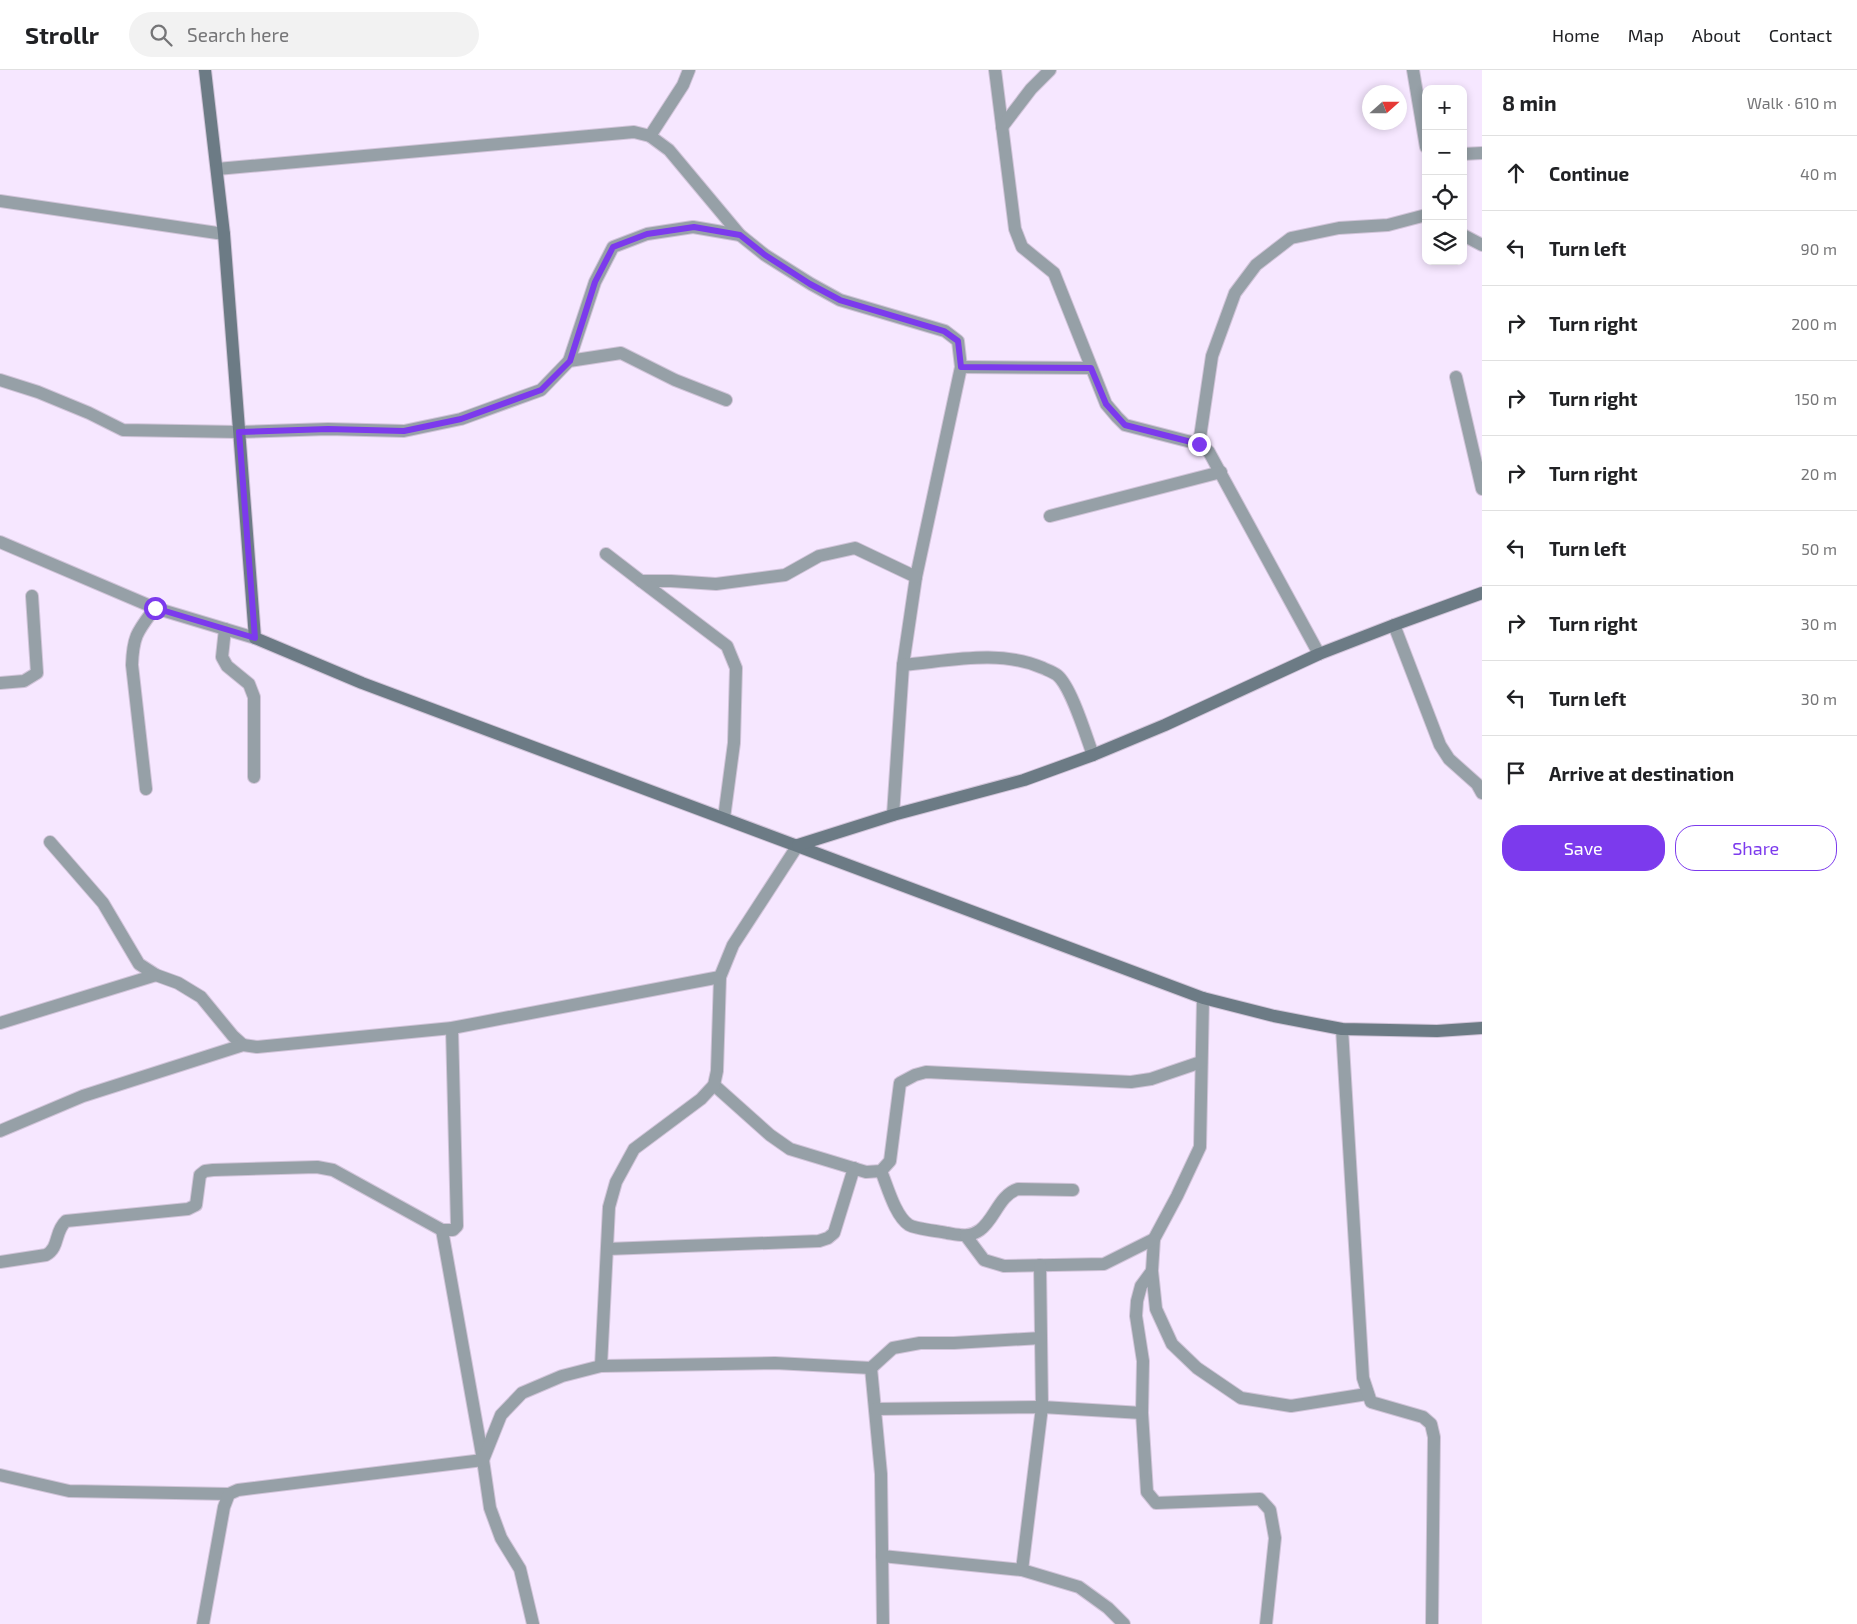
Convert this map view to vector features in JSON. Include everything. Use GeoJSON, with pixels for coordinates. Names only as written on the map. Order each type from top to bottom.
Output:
{"type":"FeatureCollection","features":[{"type":"Feature","properties":{"kind":"street"},"geometry":{"type":"LineString","coordinates":[[205,70],[224,234],[255,638]]}},
{"type":"Feature","properties":{"kind":"street"},"geometry":{"type":"LineString","coordinates":[[650,136],[683,85],[689,70]]}},
{"type":"Feature","properties":{"kind":"street"},"geometry":{"type":"LineString","coordinates":[[995,70],[1015,229],[1022,247],[1054,273],[1106,404],[1125,425],[1199,444],[1209,452],[1319,654]]}},
{"type":"Feature","properties":{"kind":"street"},"geometry":{"type":"LineString","coordinates":[[1002,127],[1031,89],[1050,70]]}},
{"type":"Feature","properties":{"kind":"street"},"geometry":{"type":"LineString","coordinates":[[1414,70],[1423,130]]}},
{"type":"Feature","properties":{"kind":"street"},"geometry":{"type":"LineString","coordinates":[[217,169],[634,132],[650,136],[669,150],[740,235],[780,265],[840,300],[944,331],[958,341],[961,367],[916,578],[903,665],[893,815]]}},
{"type":"Feature","properties":{"kind":"street"},"geometry":{"type":"LineString","coordinates":[[1467,154],[1482,153]]}},
{"type":"Feature","properties":{"kind":"street"},"geometry":{"type":"LineString","coordinates":[[0,201],[224,234]]}},
{"type":"Feature","properties":{"kind":"street"},"geometry":{"type":"LineString","coordinates":[[1199,444],[1212,356],[1235,293],[1256,265],[1291,238],[1339,228],[1388,225],[1422,216]]}},
{"type":"Feature","properties":{"kind":"street"},"geometry":{"type":"LineString","coordinates":[[0,380],[38,392],[89,413],[123,430],[239,432],[328,429],[404,431],[451,421],[541,390],[570,361],[595,282],[613,247],[647,234],[694,227],[740,235]]}},
{"type":"Feature","properties":{"kind":"street"},"geometry":{"type":"LineString","coordinates":[[1467,237],[1482,245]]}},
{"type":"Feature","properties":{"kind":"street"},"geometry":{"type":"LineString","coordinates":[[570,361],[621,353],[675,380],[726,400]]}},
{"type":"Feature","properties":{"kind":"street"},"geometry":{"type":"LineString","coordinates":[[961,367],[1091,368]]}},
{"type":"Feature","properties":{"kind":"street"},"geometry":{"type":"LineString","coordinates":[[1456,376],[1482,490]]}},
{"type":"Feature","properties":{"kind":"street"},"geometry":{"type":"LineString","coordinates":[[1050,516],[1221,472]]}},
{"type":"Feature","properties":{"kind":"street"},"geometry":{"type":"LineString","coordinates":[[0,542],[155,608],[255,638],[362,683],[1203,998],[1274,1016],[1342,1028],[1437,1031],[1482,1028]]}},
{"type":"Feature","properties":{"kind":"street"},"geometry":{"type":"LineString","coordinates":[[641,581],[716,584],[785,575],[819,556],[855,548],[916,578]]}},
{"type":"Feature","properties":{"kind":"street"},"geometry":{"type":"LineString","coordinates":[[606,554],[727,646],[736,668],[734,743],[724,818]]}},
{"type":"Feature","properties":{"kind":"street"},"geometry":{"type":"LineString","coordinates":[[601,1366],[610,1207],[616,1182],[634,1150],[701,1100],[714,1085],[717,1070],[720,977],[733,945],[798,845],[893,815],[1024,780],[1093,755],[1165,725],[1319,654],[1482,594]]}},
{"type":"Feature","properties":{"kind":"street"},"geometry":{"type":"LineString","coordinates":[[0,683],[24,681],[37,673],[32,596]]}},
{"type":"Feature","properties":{"kind":"street"},"geometry":{"type":"LineString","coordinates":[[146,790],[132,665],[133,645],[138,631],[155,608]]}},
{"type":"Feature","properties":{"kind":"street"},"geometry":{"type":"LineString","coordinates":[[1394,625],[1440,745],[1449,759],[1477,784],[1482,793]]}},
{"type":"Feature","properties":{"kind":"street"},"geometry":{"type":"LineString","coordinates":[[225,629],[222,656],[227,666],[249,684],[254,697],[254,777]]}},
{"type":"Feature","properties":{"kind":"street"},"geometry":{"type":"LineString","coordinates":[[903,665],[986,658],[1024,660],[1057,675],[1068,691],[1093,755]]}},
{"type":"Feature","properties":{"kind":"street"},"geometry":{"type":"LineString","coordinates":[[50,842],[103,903],[139,964],[156,975],[178,983],[201,996],[233,1036],[243,1045]]}},
{"type":"Feature","properties":{"kind":"street"},"geometry":{"type":"LineString","coordinates":[[0,1023],[156,975]]}},
{"type":"Feature","properties":{"kind":"street"},"geometry":{"type":"LineString","coordinates":[[0,1131],[83,1096],[243,1045],[257,1047],[452,1028],[720,977]]}},
{"type":"Feature","properties":{"kind":"street"},"geometry":{"type":"LineString","coordinates":[[1203,998],[1200,1147],[1154,1239],[1152,1271],[1156,1310],[1172,1344],[1197,1368],[1241,1398],[1291,1406],[1367,1394]]}},
{"type":"Feature","properties":{"kind":"street"},"geometry":{"type":"LineString","coordinates":[[0,1262],[46,1255],[52,1252],[55,1248],[60,1227],[66,1221],[188,1209],[196,1205],[200,1176],[205,1171],[213,1170],[317,1167],[332,1170],[442,1230],[453,1230],[457,1226],[452,1028]]}},
{"type":"Feature","properties":{"kind":"street"},"geometry":{"type":"LineString","coordinates":[[1342,1028],[1363,1378],[1371,1402],[1423,1417],[1431,1424],[1434,1437],[1432,1624]]}},
{"type":"Feature","properties":{"kind":"street"},"geometry":{"type":"LineString","coordinates":[[714,1085],[770,1135],[790,1149],[866,1172],[881,1170],[890,1161],[900,1083],[915,1075],[926,1072],[1132,1082],[1151,1079],[1201,1062]]}},
{"type":"Feature","properties":{"kind":"street"},"geometry":{"type":"LineString","coordinates":[[607,1249],[819,1241],[828,1238],[834,1233],[854,1168]]}},
{"type":"Feature","properties":{"kind":"street"},"geometry":{"type":"LineString","coordinates":[[881,1170],[899,1214],[909,1226],[966,1236],[978,1232],[988,1223],[1011,1191],[1018,1189],[1074,1190]]}},
{"type":"Feature","properties":{"kind":"street"},"geometry":{"type":"LineString","coordinates":[[442,1230],[490,1508],[501,1538],[520,1569],[533,1624]]}},
{"type":"Feature","properties":{"kind":"street"},"geometry":{"type":"LineString","coordinates":[[966,1236],[984,1260],[1004,1266],[1104,1264],[1154,1239]]}},
{"type":"Feature","properties":{"kind":"street"},"geometry":{"type":"LineString","coordinates":[[1022,1570],[1042,1407],[1040,1265]]}},
{"type":"Feature","properties":{"kind":"street"},"geometry":{"type":"LineString","coordinates":[[1152,1271],[1141,1286],[1136,1316],[1143,1361],[1142,1413],[1147,1492],[1156,1503],[1260,1499],[1270,1510],[1275,1538],[1266,1624]]}},
{"type":"Feature","properties":{"kind":"street"},"geometry":{"type":"LineString","coordinates":[[483,1460],[500,1415],[522,1394],[562,1376],[601,1366],[775,1362],[871,1368],[893,1348],[911,1345],[1041,1338]]}},
{"type":"Feature","properties":{"kind":"street"},"geometry":{"type":"LineString","coordinates":[[871,1368],[881,1474],[884,1624]]}},
{"type":"Feature","properties":{"kind":"street"},"geometry":{"type":"LineString","coordinates":[[875,1409],[1042,1407],[1142,1413]]}},
{"type":"Feature","properties":{"kind":"street"},"geometry":{"type":"LineString","coordinates":[[0,1475],[69,1491],[229,1494],[238,1490],[483,1460]]}},
{"type":"Feature","properties":{"kind":"street"},"geometry":{"type":"LineString","coordinates":[[203,1624],[224,1507],[229,1494]]}},
{"type":"Feature","properties":{"kind":"street"},"geometry":{"type":"LineString","coordinates":[[882,1556],[1022,1570],[1078,1587],[1108,1608],[1124,1624]]}},
{"type":"Feature","properties":{"kind":"route"},"geometry":{"type":"LineString","coordinates":[[155,608],[255,638],[239,432],[328,429],[404,431],[461,419],[541,390],[570,361],[595,282],[613,247],[647,234],[694,227],[740,235],[765,255],[810,284],[840,300],[944,331],[958,341],[961,367],[1091,368],[1106,404],[1125,425],[1199,444]]}}]}
